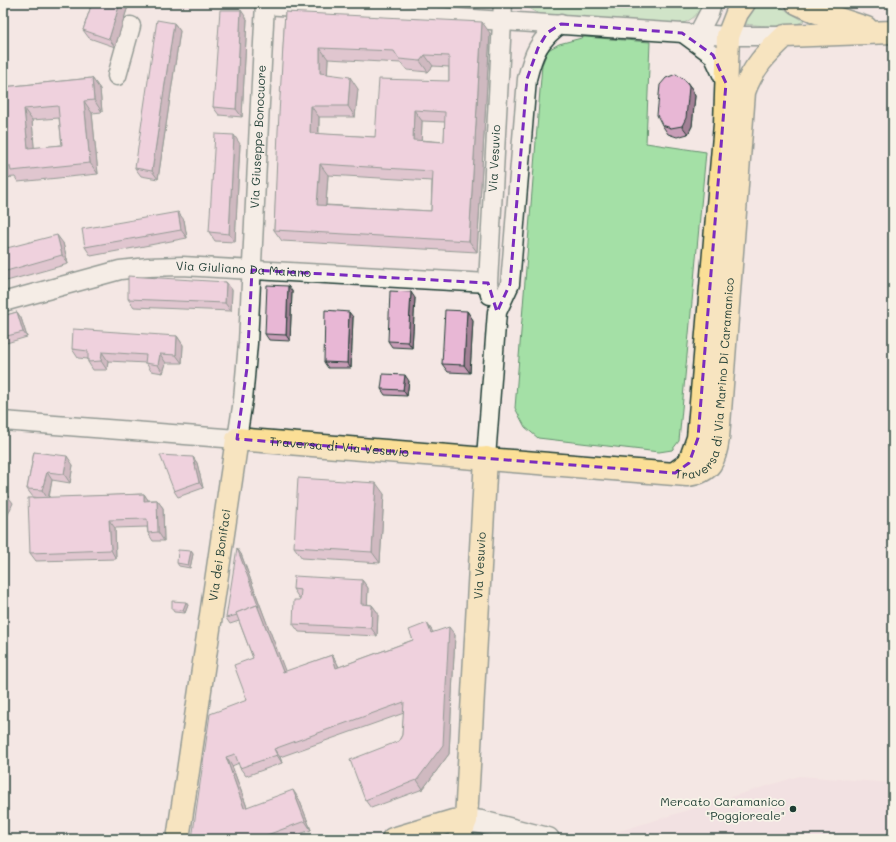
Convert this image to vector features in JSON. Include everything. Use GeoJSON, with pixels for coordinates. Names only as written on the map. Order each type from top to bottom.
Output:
{"type":"FeatureCollection","features":[{"type":"Feature","properties":{"kind":"main road","name":"Traversa di Via Marino Di Caramanico"},"geometry":{"type":"LineString","coordinates":[[675,473],[689,463],[698,438],[723,139],[728,36],[737,13],[744,3]]}},
{"type":"Feature","properties":{"kind":"main road"},"geometry":{"type":"LineString","coordinates":[[797,3],[831,17],[885,32]]}},
{"type":"Feature","properties":{"kind":"main road"},"geometry":{"type":"LineString","coordinates":[[785,36],[885,32]]}},
{"type":"Feature","properties":{"kind":"main road","name":"Traversa di Via Marino Di Caramanico"},"geometry":{"type":"LineString","coordinates":[[675,473],[699,474],[712,462],[716,452],[744,92],[747,82],[760,61],[785,36]]}},
{"type":"Feature","properties":{"kind":"main road","name":"Traversa di Via Vesuvio"},"geometry":{"type":"LineString","coordinates":[[237,439],[675,473]]}},
{"type":"Feature","properties":{"kind":"main road","name":"Via dei Bonifaci"},"geometry":{"type":"LineString","coordinates":[[178,839],[237,439]]}},
{"type":"Feature","properties":{"kind":"main road","name":"Via Vesuvio"},"geometry":{"type":"LineString","coordinates":[[463,830],[486,458]]}},
{"type":"Feature","properties":{"kind":"main road"},"geometry":{"type":"LineString","coordinates":[[407,837],[453,821],[463,830],[481,822],[529,837]]}},
{"type":"Feature","properties":{"kind":"street"},"geometry":{"type":"LineString","coordinates":[[690,33],[709,13],[712,3]]}},
{"type":"Feature","properties":{"kind":"street"},"geometry":{"type":"LineString","coordinates":[[265,4],[503,11],[561,24],[728,36],[785,36]]}},
{"type":"Feature","properties":{"kind":"street","name":"Via Giuseppe Bonocuore"},"geometry":{"type":"LineString","coordinates":[[252,270],[265,4]]}},
{"type":"Feature","properties":{"kind":"street","name":"Via Vesuvio"},"geometry":{"type":"LineString","coordinates":[[497,312],[488,283],[503,11]]}},
{"type":"Feature","properties":{"kind":"street","name":"Via Vesuvio"},"geometry":{"type":"LineString","coordinates":[[486,458],[497,312],[510,284],[527,80],[538,48],[547,33],[561,24]]}},
{"type":"Feature","properties":{"kind":"street"},"geometry":{"type":"LineString","coordinates":[[117,76],[131,26]]}},
{"type":"Feature","properties":{"kind":"street","name":"Traversa di Via Marino Di Caramanico"},"geometry":{"type":"LineString","coordinates":[[690,33],[713,55],[726,83]]}},
{"type":"Feature","properties":{"kind":"street","name":"Via Giuliano Da Maiano"},"geometry":{"type":"LineString","coordinates":[[3,302],[102,274],[148,266],[182,266],[488,283]]}},
{"type":"Feature","properties":{"kind":"street","name":"Via dei Bonifaci"},"geometry":{"type":"LineString","coordinates":[[237,439],[246,376],[252,270]]}},
{"type":"Feature","properties":{"kind":"street","name":"Traversa di Via Vesuvio"},"geometry":{"type":"LineString","coordinates":[[3,422],[237,439]]}},
{"type":"Feature","properties":{"kind":"highlighted area"},"geometry":{"type":"Polygon","coordinates":[[[561,24],[682,33],[713,55],[726,83],[698,438],[694,454],[689,463],[675,473],[237,439],[247,368],[252,270],[488,283],[497,312],[510,284],[527,79],[538,48],[547,33],[561,24]]]}},
{"type":"Feature","properties":{"kind":"shaded area","name":"Mercato Caramanico \"Poggioreale\""},"geometry":{"type":"Polygon","coordinates":[[[799,776],[893,783],[893,839],[608,839],[610,834],[799,776]]]}},
{"type":"Feature","properties":{"kind":"green space"},"geometry":{"type":"Polygon","coordinates":[[[525,3],[703,3],[695,16],[681,24],[539,14],[530,9],[525,3]]]}},
{"type":"Feature","properties":{"kind":"green space"},"geometry":{"type":"Polygon","coordinates":[[[764,3],[776,4],[804,21],[797,24],[782,26],[742,24],[751,9],[764,3]]]}},
{"type":"Feature","properties":{"kind":"green space"},"geometry":{"type":"Polygon","coordinates":[[[585,37],[650,42],[646,143],[706,152],[679,441],[672,450],[659,452],[538,438],[525,427],[515,408],[542,65],[548,50],[559,44],[585,37]]]}},
{"type":"Feature","properties":{"kind":"building"},"geometry":{"type":"Polygon","coordinates":[[[92,3],[120,3],[109,39],[83,30],[92,3]]]}},
{"type":"Feature","properties":{"kind":"building"},"geometry":{"type":"Polygon","coordinates":[[[220,10],[241,10],[236,109],[213,107],[220,10]]]}},
{"type":"Feature","properties":{"kind":"building"},"geometry":{"type":"Polygon","coordinates":[[[285,12],[482,22],[469,241],[274,230],[285,12]],[[320,48],[320,73],[350,77],[348,106],[311,106],[310,133],[375,137],[379,79],[449,81],[449,56],[425,55],[420,61],[399,59],[394,51],[320,48]],[[414,110],[413,140],[444,142],[445,112],[414,110]],[[320,164],[317,205],[431,211],[433,171],[320,164]]]}},
{"type":"Feature","properties":{"kind":"building"},"geometry":{"type":"Polygon","coordinates":[[[157,20],[174,23],[152,171],[135,168],[157,20]]]}},
{"type":"Feature","properties":{"kind":"building"},"geometry":{"type":"Polygon","coordinates":[[[676,74],[686,81],[689,87],[686,118],[682,126],[671,128],[662,125],[657,115],[660,85],[666,78],[676,74]]]}},
{"type":"Feature","properties":{"kind":"building"},"geometry":{"type":"Polygon","coordinates":[[[92,78],[94,100],[84,101],[90,163],[11,171],[10,166],[3,167],[3,143],[7,143],[3,111],[3,87],[92,78]],[[58,106],[24,109],[28,148],[62,145],[58,106]]]}},
{"type":"Feature","properties":{"kind":"building"},"geometry":{"type":"Polygon","coordinates":[[[215,134],[234,135],[229,234],[209,232],[215,134]]]}},
{"type":"Feature","properties":{"kind":"building"},"geometry":{"type":"Polygon","coordinates":[[[178,212],[181,230],[85,247],[82,229],[178,212]]]}},
{"type":"Feature","properties":{"kind":"building"},"geometry":{"type":"Polygon","coordinates":[[[57,235],[62,255],[3,272],[3,249],[57,235]]]}},
{"type":"Feature","properties":{"kind":"building"},"geometry":{"type":"Polygon","coordinates":[[[128,276],[226,282],[225,303],[128,299],[128,276]]]}},
{"type":"Feature","properties":{"kind":"building"},"geometry":{"type":"Polygon","coordinates":[[[267,285],[288,286],[286,335],[265,334],[267,285]]]}},
{"type":"Feature","properties":{"kind":"building"},"geometry":{"type":"Polygon","coordinates":[[[390,291],[411,292],[408,342],[388,341],[390,291]]]}},
{"type":"Feature","properties":{"kind":"building"},"geometry":{"type":"Polygon","coordinates":[[[325,310],[349,312],[347,363],[324,362],[325,310]]]}},
{"type":"Feature","properties":{"kind":"building"},"geometry":{"type":"Polygon","coordinates":[[[445,310],[467,311],[464,365],[442,364],[445,310]]]}},
{"type":"Feature","properties":{"kind":"building"},"geometry":{"type":"Polygon","coordinates":[[[17,312],[23,332],[3,337],[3,316],[17,312]]]}},
{"type":"Feature","properties":{"kind":"building"},"geometry":{"type":"Polygon","coordinates":[[[73,329],[177,336],[176,355],[160,354],[158,365],[145,363],[146,355],[102,352],[101,361],[88,362],[88,351],[72,349],[73,329]]]}},
{"type":"Feature","properties":{"kind":"building"},"geometry":{"type":"Polygon","coordinates":[[[383,374],[405,375],[403,390],[381,389],[383,374]]]}},
{"type":"Feature","properties":{"kind":"building"},"geometry":{"type":"Polygon","coordinates":[[[34,452],[67,456],[64,474],[47,472],[42,490],[27,489],[34,452]]]}},
{"type":"Feature","properties":{"kind":"building"},"geometry":{"type":"Polygon","coordinates":[[[160,455],[193,457],[199,482],[174,491],[160,455]]]}},
{"type":"Feature","properties":{"kind":"building"},"geometry":{"type":"Polygon","coordinates":[[[298,478],[376,483],[372,552],[294,547],[298,478]]]}},
{"type":"Feature","properties":{"kind":"building"},"geometry":{"type":"Polygon","coordinates":[[[3,493],[7,495],[3,503],[3,493]]]}},
{"type":"Feature","properties":{"kind":"building"},"geometry":{"type":"Polygon","coordinates":[[[144,494],[144,501],[157,500],[158,532],[148,533],[147,519],[109,520],[111,550],[30,553],[28,498],[144,494]]]}},
{"type":"Feature","properties":{"kind":"building"},"geometry":{"type":"Polygon","coordinates":[[[237,548],[259,607],[257,605],[236,613],[237,615],[226,618],[237,548]]]}},
{"type":"Feature","properties":{"kind":"building"},"geometry":{"type":"Polygon","coordinates":[[[178,550],[191,551],[188,565],[177,563],[178,550]]]}},
{"type":"Feature","properties":{"kind":"building"},"geometry":{"type":"Polygon","coordinates":[[[294,576],[362,580],[361,604],[372,605],[371,628],[293,624],[294,600],[300,600],[301,590],[293,589],[294,576]]]}},
{"type":"Feature","properties":{"kind":"building"},"geometry":{"type":"Polygon","coordinates":[[[172,601],[186,602],[183,610],[172,609],[172,601]]]}},
{"type":"Feature","properties":{"kind":"building"},"geometry":{"type":"Polygon","coordinates":[[[257,605],[283,672],[332,655],[336,668],[413,640],[409,630],[427,623],[431,633],[449,627],[443,745],[417,780],[365,800],[350,760],[399,741],[402,735],[404,702],[274,749],[277,755],[240,768],[235,754],[226,757],[244,808],[293,790],[305,821],[256,839],[192,839],[210,714],[247,700],[234,665],[253,658],[236,613],[257,605]]]}},
{"type":"Feature","properties":{"kind":"place","name":"Mercato Caramanico \"Poggioreale\""},"geometry":{"type":"Point","coordinates":[793,809]}}]}
